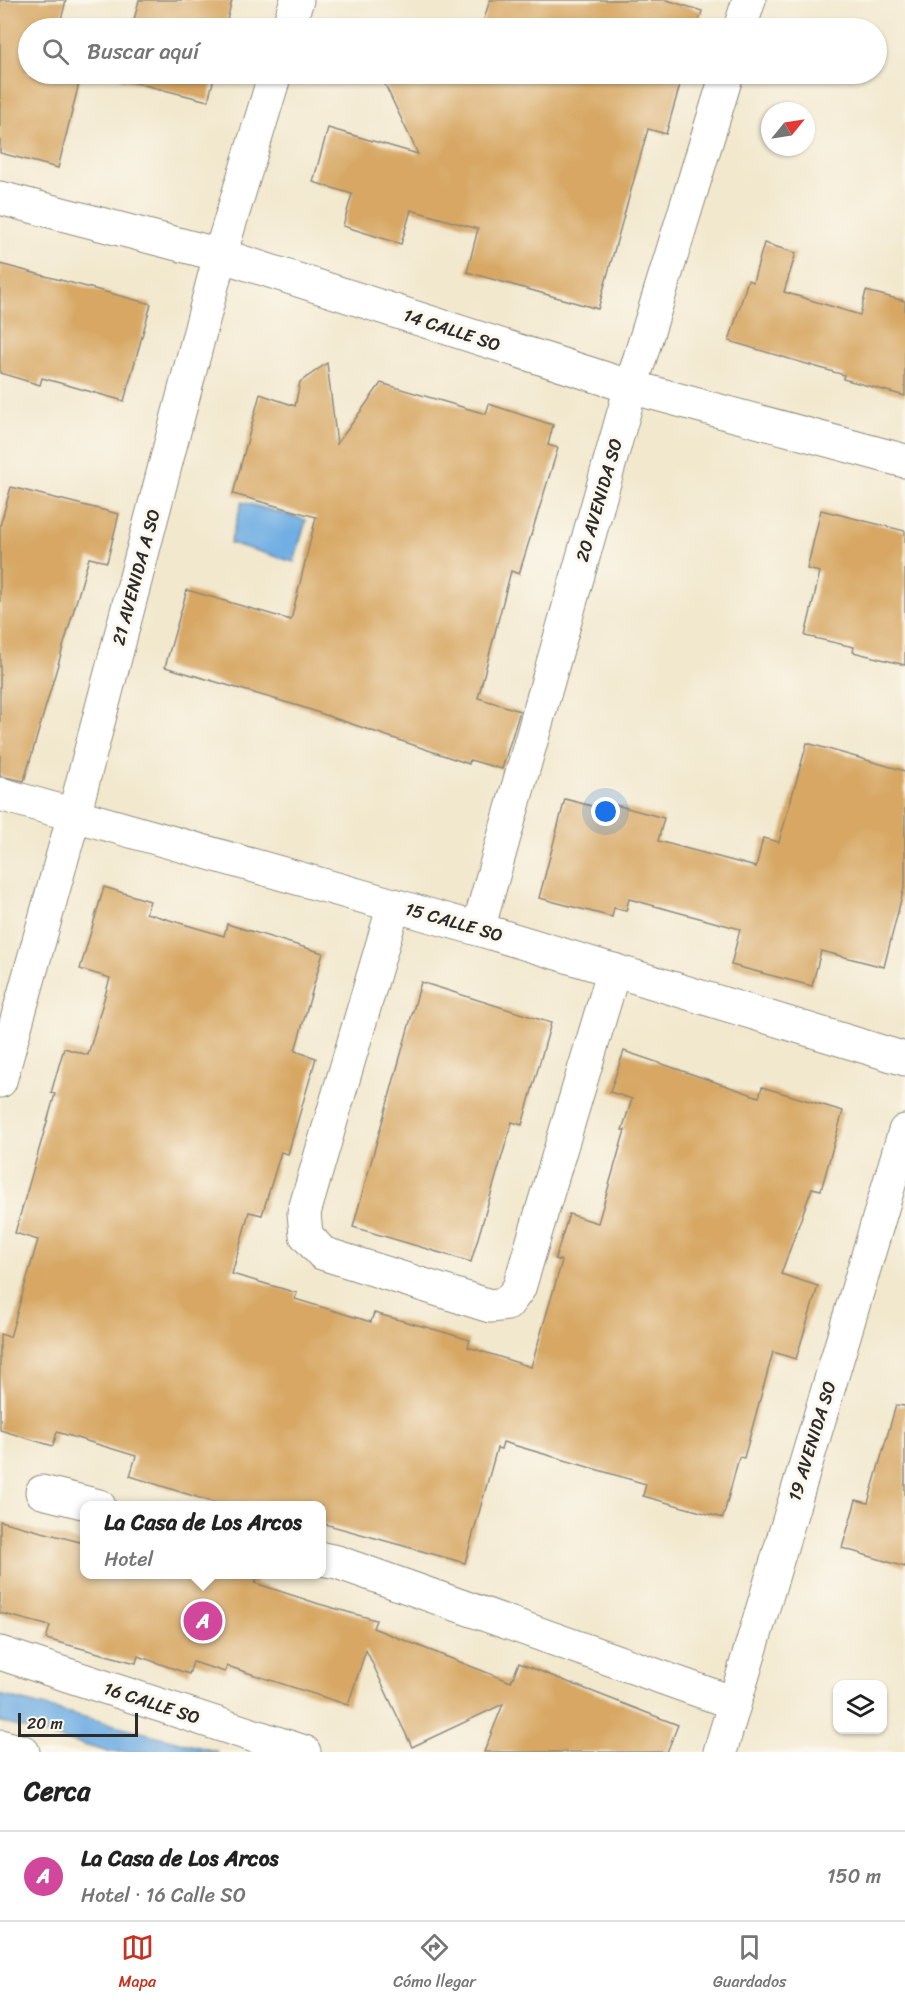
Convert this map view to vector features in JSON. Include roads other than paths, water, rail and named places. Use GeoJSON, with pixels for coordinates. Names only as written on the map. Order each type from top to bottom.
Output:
{"type":"FeatureCollection","features":[{"type":"Feature","properties":{"kind":"street"},"geometry":{"type":"LineString","coordinates":[[291,18],[297,0]]}},
{"type":"Feature","properties":{"kind":"street"},"geometry":{"type":"LineString","coordinates":[[743,18],[749,0]]}},
{"type":"Feature","properties":{"kind":"street","name":"21 AVENIDA A SO"},"geometry":{"type":"LineString","coordinates":[[0,1081],[74,815],[220,255],[272,84]]}},
{"type":"Feature","properties":{"kind":"street","name":"20 AVENIDA SO"},"geometry":{"type":"LineString","coordinates":[[478,928],[631,387],[724,84]]}},
{"type":"Feature","properties":{"kind":"street","name":"14 CALLE SO"},"geometry":{"type":"LineString","coordinates":[[0,198],[220,255],[631,387],[905,461]]}},
{"type":"Feature","properties":{"kind":"street","name":"15 CALLE SO"},"geometry":{"type":"LineString","coordinates":[[0,794],[478,928],[905,1059]]}},
{"type":"Feature","properties":{"kind":"street"},"geometry":{"type":"LineString","coordinates":[[394,905],[304,1212],[306,1234],[322,1253],[490,1306],[507,1304],[519,1288],[614,970]]}},
{"type":"Feature","properties":{"kind":"street","name":"19 AVENIDA SO"},"geometry":{"type":"LineString","coordinates":[[720,1752],[905,1131]]}},
{"type":"Feature","properties":{"kind":"street"},"geometry":{"type":"LineString","coordinates":[[42,1492],[80,1501]]}},
{"type":"Feature","properties":{"kind":"street"},"geometry":{"type":"LineString","coordinates":[[326,1560],[734,1703]]}},
{"type":"Feature","properties":{"kind":"street","name":"16 CALLE SO"},"geometry":{"type":"LineString","coordinates":[[0,1653],[304,1752]]}},
{"type":"Feature","properties":{"kind":"street"},"geometry":{"type":"LineString","coordinates":[[0,1746],[23,1752]]}},
{"type":"Feature","properties":{"kind":"water"},"geometry":{"type":"Polygon","coordinates":[[[242,502],[306,520],[294,562],[230,543],[242,502]]]}},
{"type":"Feature","properties":{"kind":"water"},"geometry":{"type":"Polygon","coordinates":[[[0,1695],[218,1752],[109,1752],[0,1722],[0,1695]]]}},
{"type":"Feature","properties":{"kind":"place","name":"La Casa de Los Arcos"},"geometry":{"type":"Point","coordinates":[203,1621]}}]}
